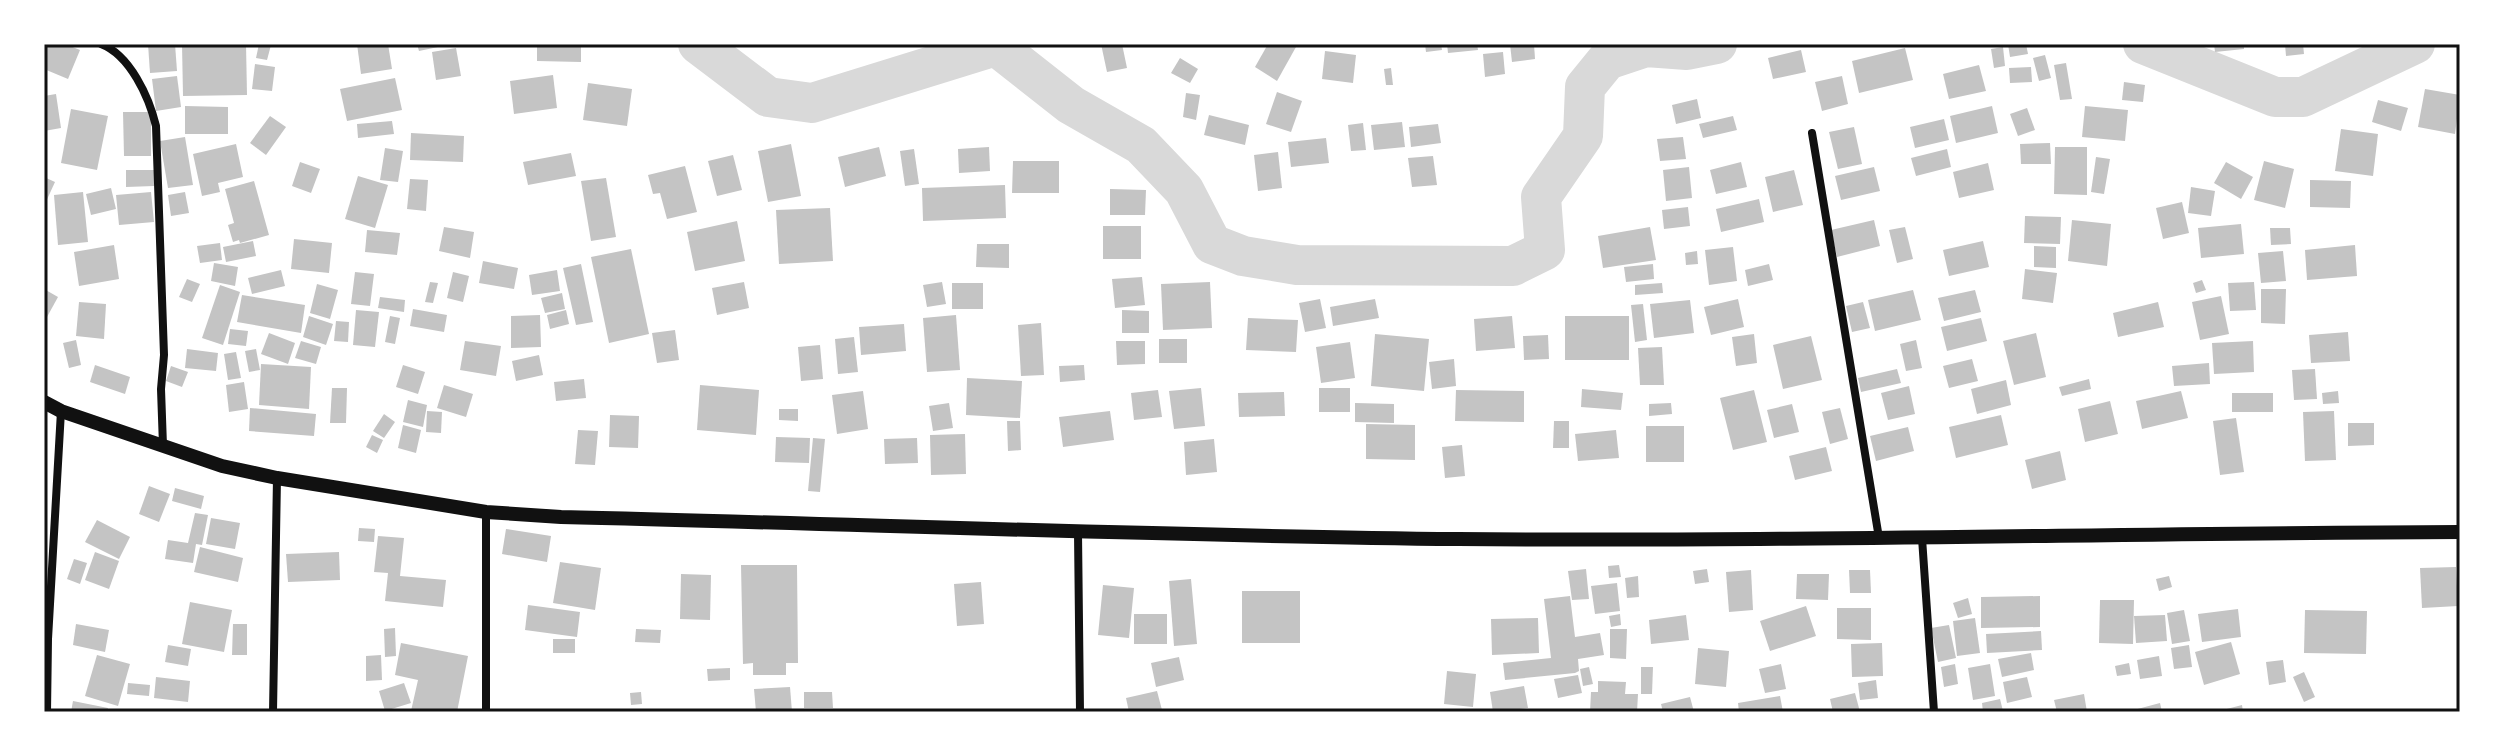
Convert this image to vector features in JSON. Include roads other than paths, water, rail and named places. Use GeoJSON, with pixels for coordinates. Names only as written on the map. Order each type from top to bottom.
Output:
{"type":"FeatureCollection","features":[{"type":"Feature","properties":{"kind":"main road"},"geometry":{"type":"LineString","coordinates":[[44,402],[61,411],[222,466],[486,512],[561,517],[1078,533],[1458,539],[2460,532]]}},
{"type":"Feature","properties":{"kind":"street"},"geometry":{"type":"LineString","coordinates":[[101,44],[113,48],[133,74],[151,106],[156,126],[164,355],[161,389],[163,446]]}},
{"type":"Feature","properties":{"kind":"street"},"geometry":{"type":"LineString","coordinates":[[1812,133],[1879,538]]}},
{"type":"Feature","properties":{"kind":"street"},"geometry":{"type":"LineString","coordinates":[[47,712],[61,411]]}},
{"type":"Feature","properties":{"kind":"street"},"geometry":{"type":"LineString","coordinates":[[273,712],[277,478]]}},
{"type":"Feature","properties":{"kind":"street"},"geometry":{"type":"LineString","coordinates":[[486,512],[486,712]]}},
{"type":"Feature","properties":{"kind":"street"},"geometry":{"type":"LineString","coordinates":[[1078,533],[1080,712]]}},
{"type":"Feature","properties":{"kind":"street"},"geometry":{"type":"LineString","coordinates":[[1922,538],[1934,712]]}},
{"type":"Feature","properties":{"kind":"waterway"},"geometry":{"type":"LineString","coordinates":[[698,44],[768,97],[812,103],[996,46],[1071,105],[1141,145],[1184,190],[1212,244],[1243,256],[1297,265],[1513,266],[1545,250],[1541,197],[1583,136],[1585,87],[1607,60],[1646,47],[1687,50],[1717,44]]}},
{"type":"Feature","properties":{"kind":"waterway"},"geometry":{"type":"LineString","coordinates":[[2143,44],[2275,97],[2303,97],[2415,44]]}}]}
